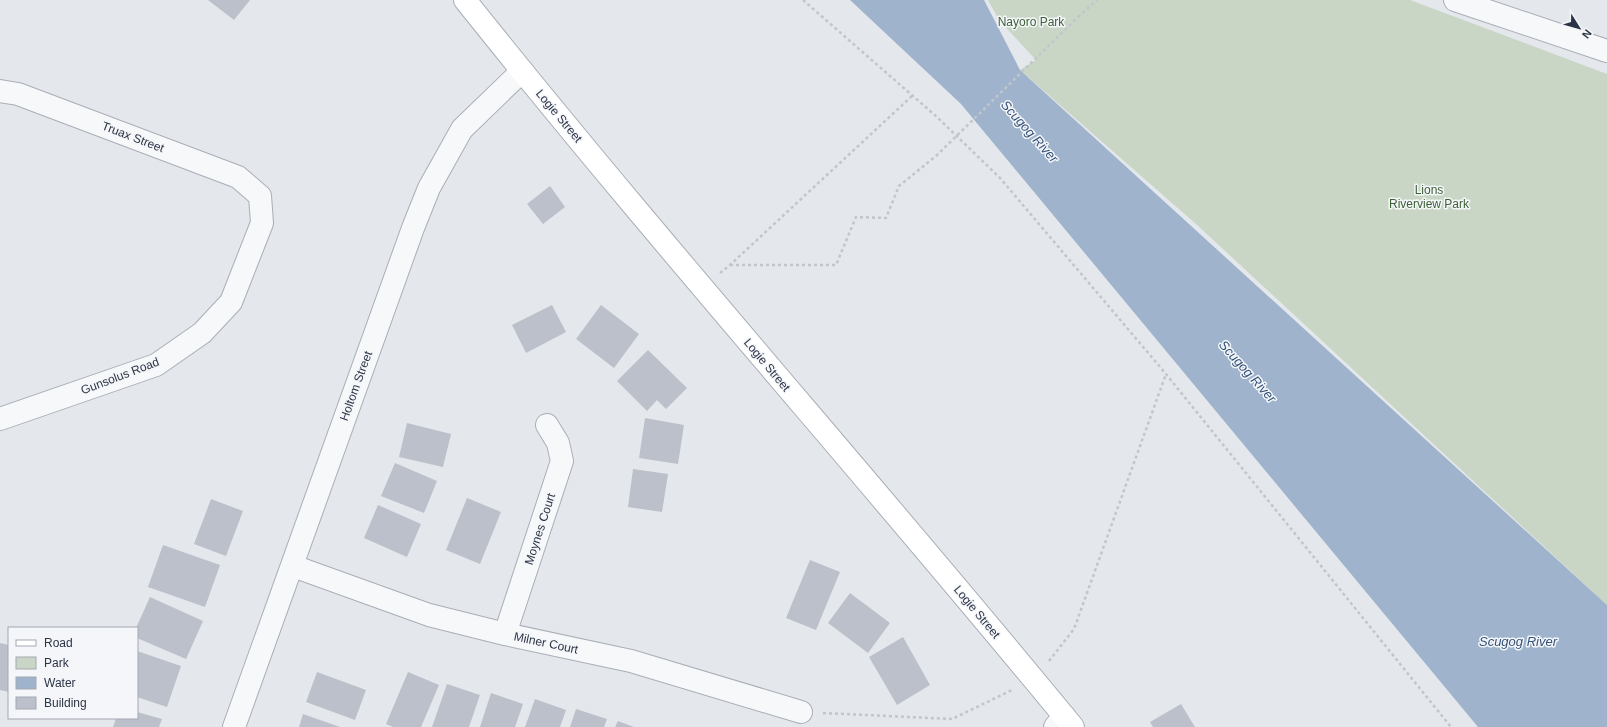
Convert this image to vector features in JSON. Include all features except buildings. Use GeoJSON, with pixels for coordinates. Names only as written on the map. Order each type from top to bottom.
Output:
{"type":"FeatureCollection","features":[{"type":"Feature","properties":{"kind":"street","name":"Logie Street"},"geometry":{"type":"LineString","coordinates":[[464,0],[706,293],[1034,680],[1064,723]]}},
{"type":"Feature","properties":{"kind":"street"},"geometry":{"type":"LineString","coordinates":[[1455,0],[1607,52]]}},
{"type":"Feature","properties":{"kind":"street","name":"Holtom Street"},"geometry":{"type":"LineString","coordinates":[[234,727],[293,566],[412,228],[429,188],[462,129],[522,71]]}},
{"type":"Feature","properties":{"kind":"street","name":"Truax Street"},"geometry":{"type":"LineString","coordinates":[[0,91],[18,94],[238,177],[260,196]]}},
{"type":"Feature","properties":{"kind":"street","name":"Gunsolus Road"},"geometry":{"type":"LineString","coordinates":[[0,418],[156,365],[202,333],[231,302],[262,223],[260,196]]}},
{"type":"Feature","properties":{"kind":"street","name":"Moynes Court"},"geometry":{"type":"LineString","coordinates":[[506,634],[562,461],[558,443],[547,425]]}},
{"type":"Feature","properties":{"kind":"street","name":"Milner Court"},"geometry":{"type":"LineString","coordinates":[[293,566],[429,615],[506,634],[631,661],[801,712]]}},
{"type":"Feature","properties":{"kind":"path"},"geometry":{"type":"LineString","coordinates":[[803,0],[937,117],[1000,178],[1166,374],[1451,727]]}},
{"type":"Feature","properties":{"kind":"path"},"geometry":{"type":"LineString","coordinates":[[912,96],[730,265],[836,264],[856,217],[886,218],[899,186],[936,156],[1097,0]]}},
{"type":"Feature","properties":{"kind":"path"},"geometry":{"type":"LineString","coordinates":[[801,712],[952,719],[1034,680],[1074,629],[1166,374]]}},
{"type":"Feature","properties":{"kind":"green space","name":"Lions Riverview Park"},"geometry":{"type":"Polygon","coordinates":[[[988,0],[1410,0],[1607,74],[1607,605],[1196,224],[1020,70],[1036,60],[999,20],[988,0]]]}},
{"type":"Feature","properties":{"kind":"water","name":"Scugog River"},"geometry":{"type":"Polygon","coordinates":[[[850,0],[984,0],[1020,70],[1607,605],[1607,727],[1478,727],[961,104],[850,0]]]}},
{"type":"Feature","properties":{"kind":"park label","name":"Nayoro Park"},"geometry":{"type":"Point","coordinates":[1031,22]}}]}
